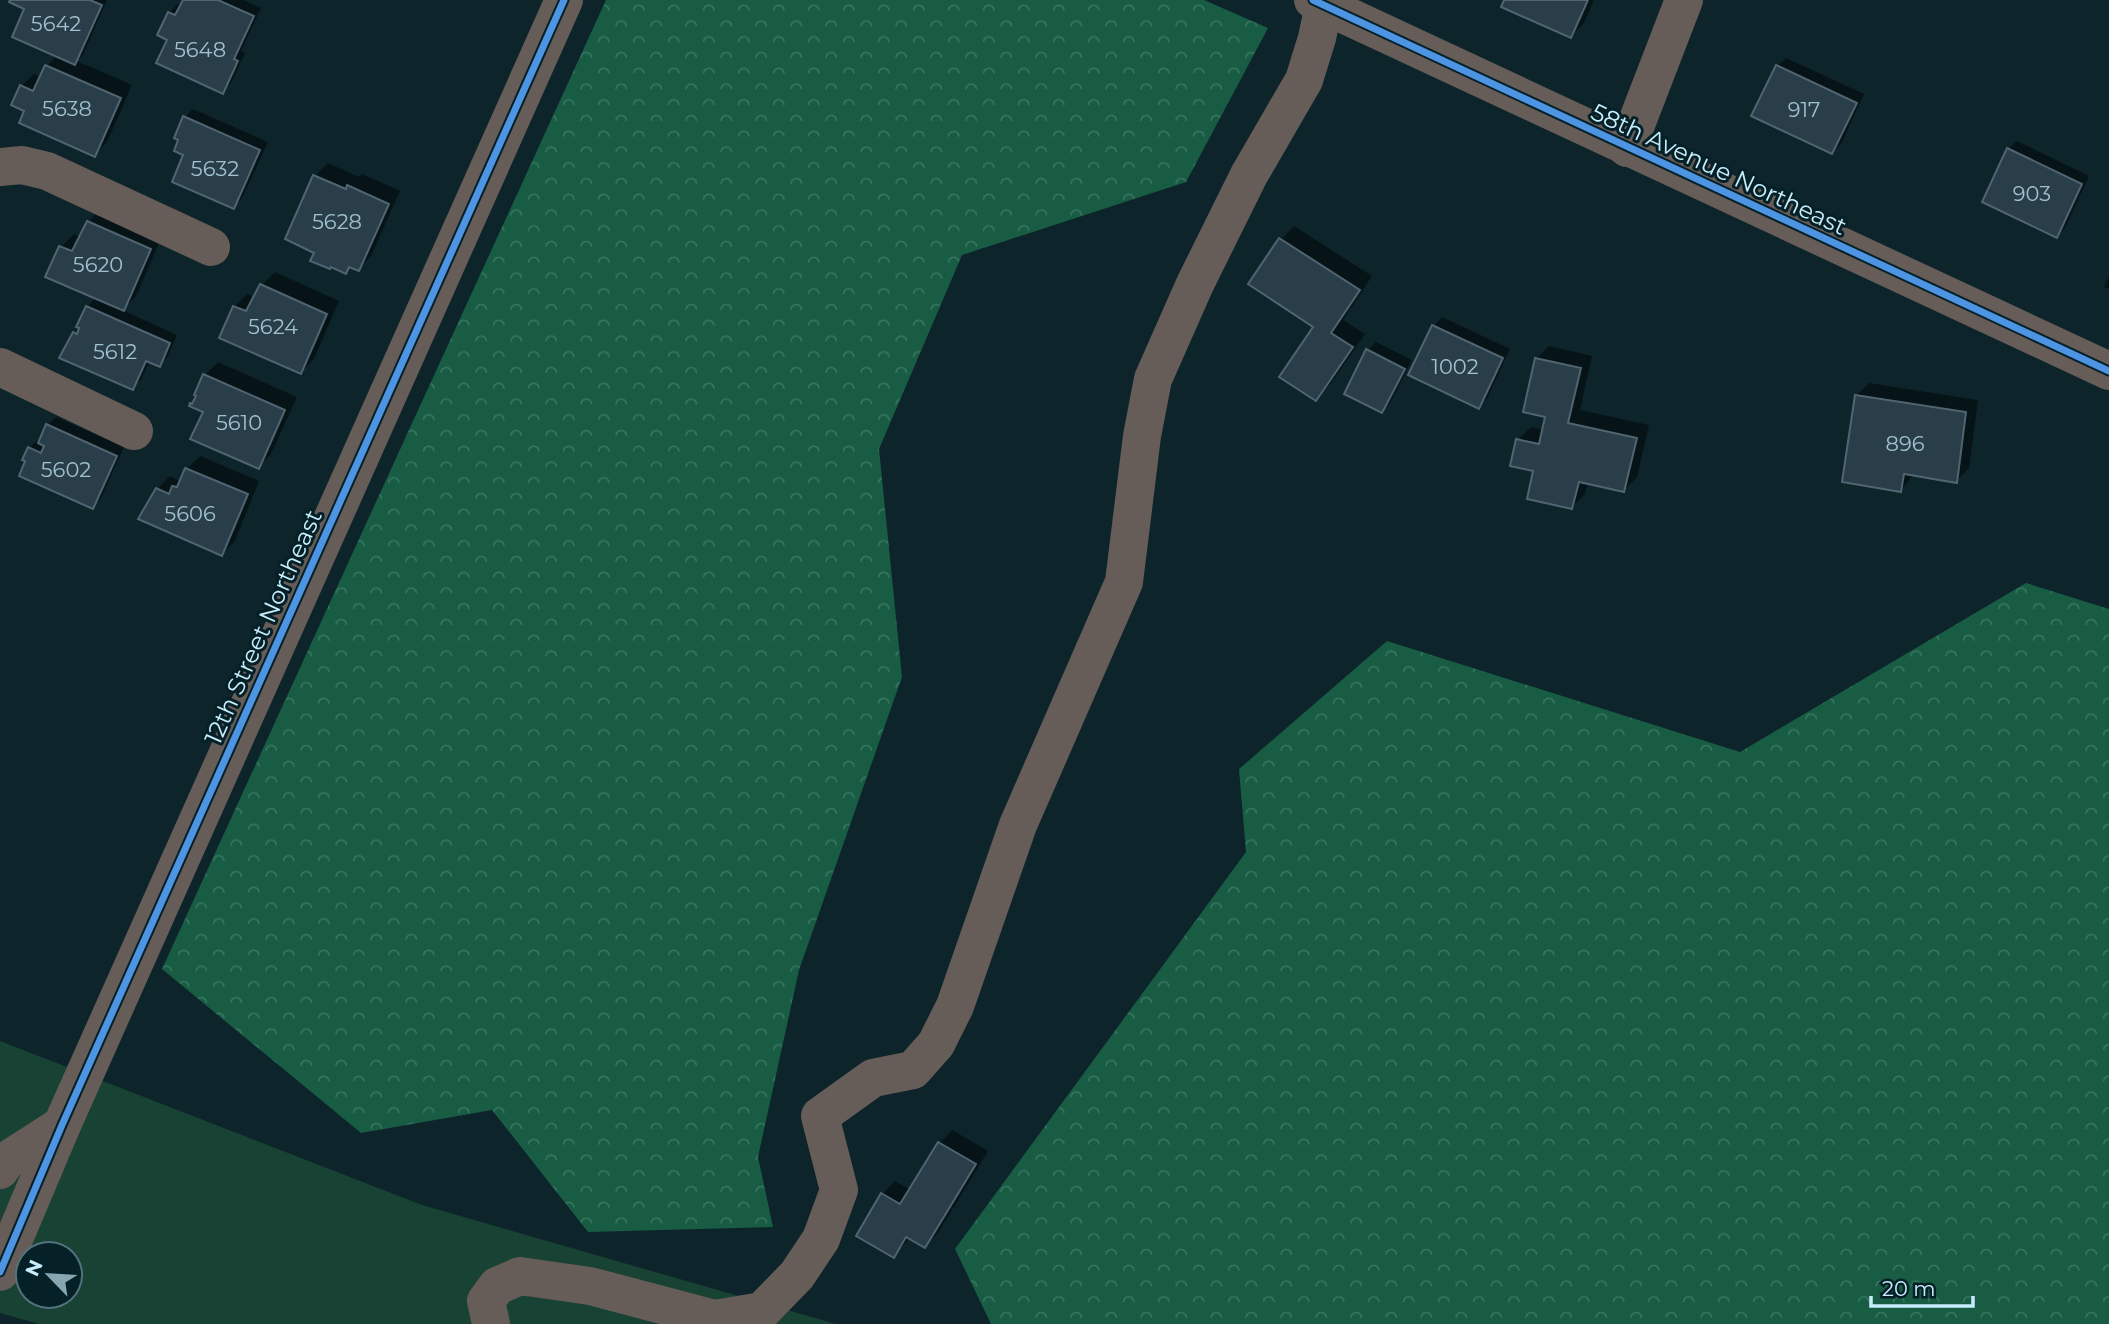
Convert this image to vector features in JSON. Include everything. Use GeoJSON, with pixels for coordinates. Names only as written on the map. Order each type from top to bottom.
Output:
{"type":"FeatureCollection","features":[{"type":"Feature","properties":{"kind":"street","name":"12th Street Northeast"},"geometry":{"type":"LineString","coordinates":[[0,1272],[62,1125],[564,0]]}},
{"type":"Feature","properties":{"kind":"street"},"geometry":{"type":"LineString","coordinates":[[1627,148],[1684,0]]}},
{"type":"Feature","properties":{"kind":"street"},"geometry":{"type":"LineString","coordinates":[[491,1324],[485,1301],[497,1286],[520,1276],[590,1286],[715,1319],[762,1311],[797,1275],[821,1239],[839,1190],[820,1116],[873,1079],[913,1070],[936,1044],[955,1006],[1018,825],[1124,582],[1133,496],[1153,379],[1195,284],[1249,175],[1304,80],[1317,38],[1318,3]]}},
{"type":"Feature","properties":{"kind":"street","name":"58th Avenue Northeast"},"geometry":{"type":"LineString","coordinates":[[1318,3],[2109,371]]}},
{"type":"Feature","properties":{"kind":"street"},"geometry":{"type":"LineString","coordinates":[[0,167],[22,165],[47,171],[211,247]]}},
{"type":"Feature","properties":{"kind":"street"},"geometry":{"type":"LineString","coordinates":[[0,367],[134,431]]}},
{"type":"Feature","properties":{"kind":"street"},"geometry":{"type":"LineString","coordinates":[[0,1170],[6,1161],[62,1125]]}},
{"type":"Feature","properties":{"kind":"green space"},"geometry":{"type":"Polygon","coordinates":[[[606,0],[1204,0],[1268,28],[1186,182],[962,255],[879,449],[902,677],[799,970],[758,1157],[773,1227],[588,1232],[492,1110],[361,1133],[162,969],[606,0]]]}},
{"type":"Feature","properties":{"kind":"green space"},"geometry":{"type":"Polygon","coordinates":[[[2026,583],[2109,609],[2109,1324],[991,1324],[955,1249],[1246,852],[1239,769],[1387,641],[1740,752],[2026,583]]]}},
{"type":"Feature","properties":{"kind":"green space"},"geometry":{"type":"Polygon","coordinates":[[[0,1041],[422,1205],[836,1324],[39,1324],[0,1313],[0,1041]]]}},
{"type":"Feature","properties":{"kind":"building"},"geometry":{"type":"Polygon","coordinates":[[[90,0],[102,5],[75,65],[12,37],[24,9],[9,2],[90,0]]]}},
{"type":"Feature","properties":{"kind":"building"},"geometry":{"type":"Polygon","coordinates":[[[183,0],[218,0],[254,16],[234,59],[238,61],[223,94],[156,63],[167,40],[157,35],[168,12],[175,15],[183,0]]]}},
{"type":"Feature","properties":{"kind":"building"},"geometry":{"type":"Polygon","coordinates":[[[1504,0],[1588,0],[1571,38],[1501,7],[1504,0]]]}},
{"type":"Feature","properties":{"kind":"building"},"geometry":{"type":"Polygon","coordinates":[[[45,65],[121,98],[95,157],[19,123],[24,111],[11,105],[20,85],[33,91],[45,65]]]}},
{"type":"Feature","properties":{"kind":"building"},"geometry":{"type":"Polygon","coordinates":[[[1776,65],[1857,103],[1832,154],[1751,116],[1776,65]]]}},
{"type":"Feature","properties":{"kind":"building"},"geometry":{"type":"Polygon","coordinates":[[[183,116],[260,150],[234,209],[172,182],[183,155],[174,151],[178,140],[174,138],[183,116]]]}},
{"type":"Feature","properties":{"kind":"building"},"geometry":{"type":"Polygon","coordinates":[[[2007,148],[2082,184],[2057,238],[1982,202],[2007,148]]]}},
{"type":"Feature","properties":{"kind":"building"},"geometry":{"type":"Polygon","coordinates":[[[313,175],[346,189],[347,185],[389,204],[359,271],[349,267],[346,274],[310,261],[314,253],[285,239],[313,175]]]}},
{"type":"Feature","properties":{"kind":"building"},"geometry":{"type":"Polygon","coordinates":[[[87,221],[151,249],[124,311],[45,277],[59,246],[72,251],[87,221]]]}},
{"type":"Feature","properties":{"kind":"building"},"geometry":{"type":"Polygon","coordinates":[[[1279,238],[1360,290],[1331,333],[1353,347],[1316,401],[1279,377],[1313,327],[1248,284],[1279,238]]]}},
{"type":"Feature","properties":{"kind":"building"},"geometry":{"type":"Polygon","coordinates":[[[260,284],[327,314],[301,374],[219,338],[233,306],[246,311],[260,284]]]}},
{"type":"Feature","properties":{"kind":"building"},"geometry":{"type":"Polygon","coordinates":[[[86,306],[170,343],[160,367],[146,361],[133,390],[59,358],[73,332],[77,334],[79,328],[76,327],[86,306]]]}},
{"type":"Feature","properties":{"kind":"building"},"geometry":{"type":"Polygon","coordinates":[[[1432,325],[1503,358],[1479,409],[1408,375],[1432,325]]]}},
{"type":"Feature","properties":{"kind":"building"},"geometry":{"type":"Polygon","coordinates":[[[1366,349],[1405,369],[1382,413],[1344,394],[1366,349]]]}},
{"type":"Feature","properties":{"kind":"building"},"geometry":{"type":"Polygon","coordinates":[[[1535,358],[1581,368],[1568,423],[1637,438],[1624,492],[1579,482],[1572,509],[1527,499],[1533,471],[1510,466],[1516,439],[1539,444],[1545,417],[1523,412],[1535,358]]]}},
{"type":"Feature","properties":{"kind":"building"},"geometry":{"type":"Polygon","coordinates":[[[203,374],[285,410],[259,469],[190,439],[203,412],[189,406],[196,396],[194,395],[203,374]]]}},
{"type":"Feature","properties":{"kind":"building"},"geometry":{"type":"Polygon","coordinates":[[[1855,395],[1966,412],[1957,483],[1904,474],[1901,492],[1842,482],[1855,395]]]}},
{"type":"Feature","properties":{"kind":"building"},"geometry":{"type":"Polygon","coordinates":[[[46,424],[117,456],[93,509],[19,476],[28,447],[41,453],[44,446],[38,443],[46,424]]]}},
{"type":"Feature","properties":{"kind":"building"},"geometry":{"type":"Polygon","coordinates":[[[185,468],[248,494],[222,556],[138,519],[156,488],[169,494],[172,486],[177,487],[185,468]]]}},
{"type":"Feature","properties":{"kind":"building"},"geometry":{"type":"Polygon","coordinates":[[[938,1142],[976,1164],[925,1248],[906,1237],[894,1258],[856,1236],[881,1193],[900,1204],[938,1142]]]}},
{"type":"Feature","properties":{"kind":"cycle path"},"geometry":{"type":"LineString","coordinates":[[0,1272],[62,1125],[564,0]]}},
{"type":"Feature","properties":{"kind":"cycle path"},"geometry":{"type":"LineString","coordinates":[[1313,0],[2109,371]]}}]}
